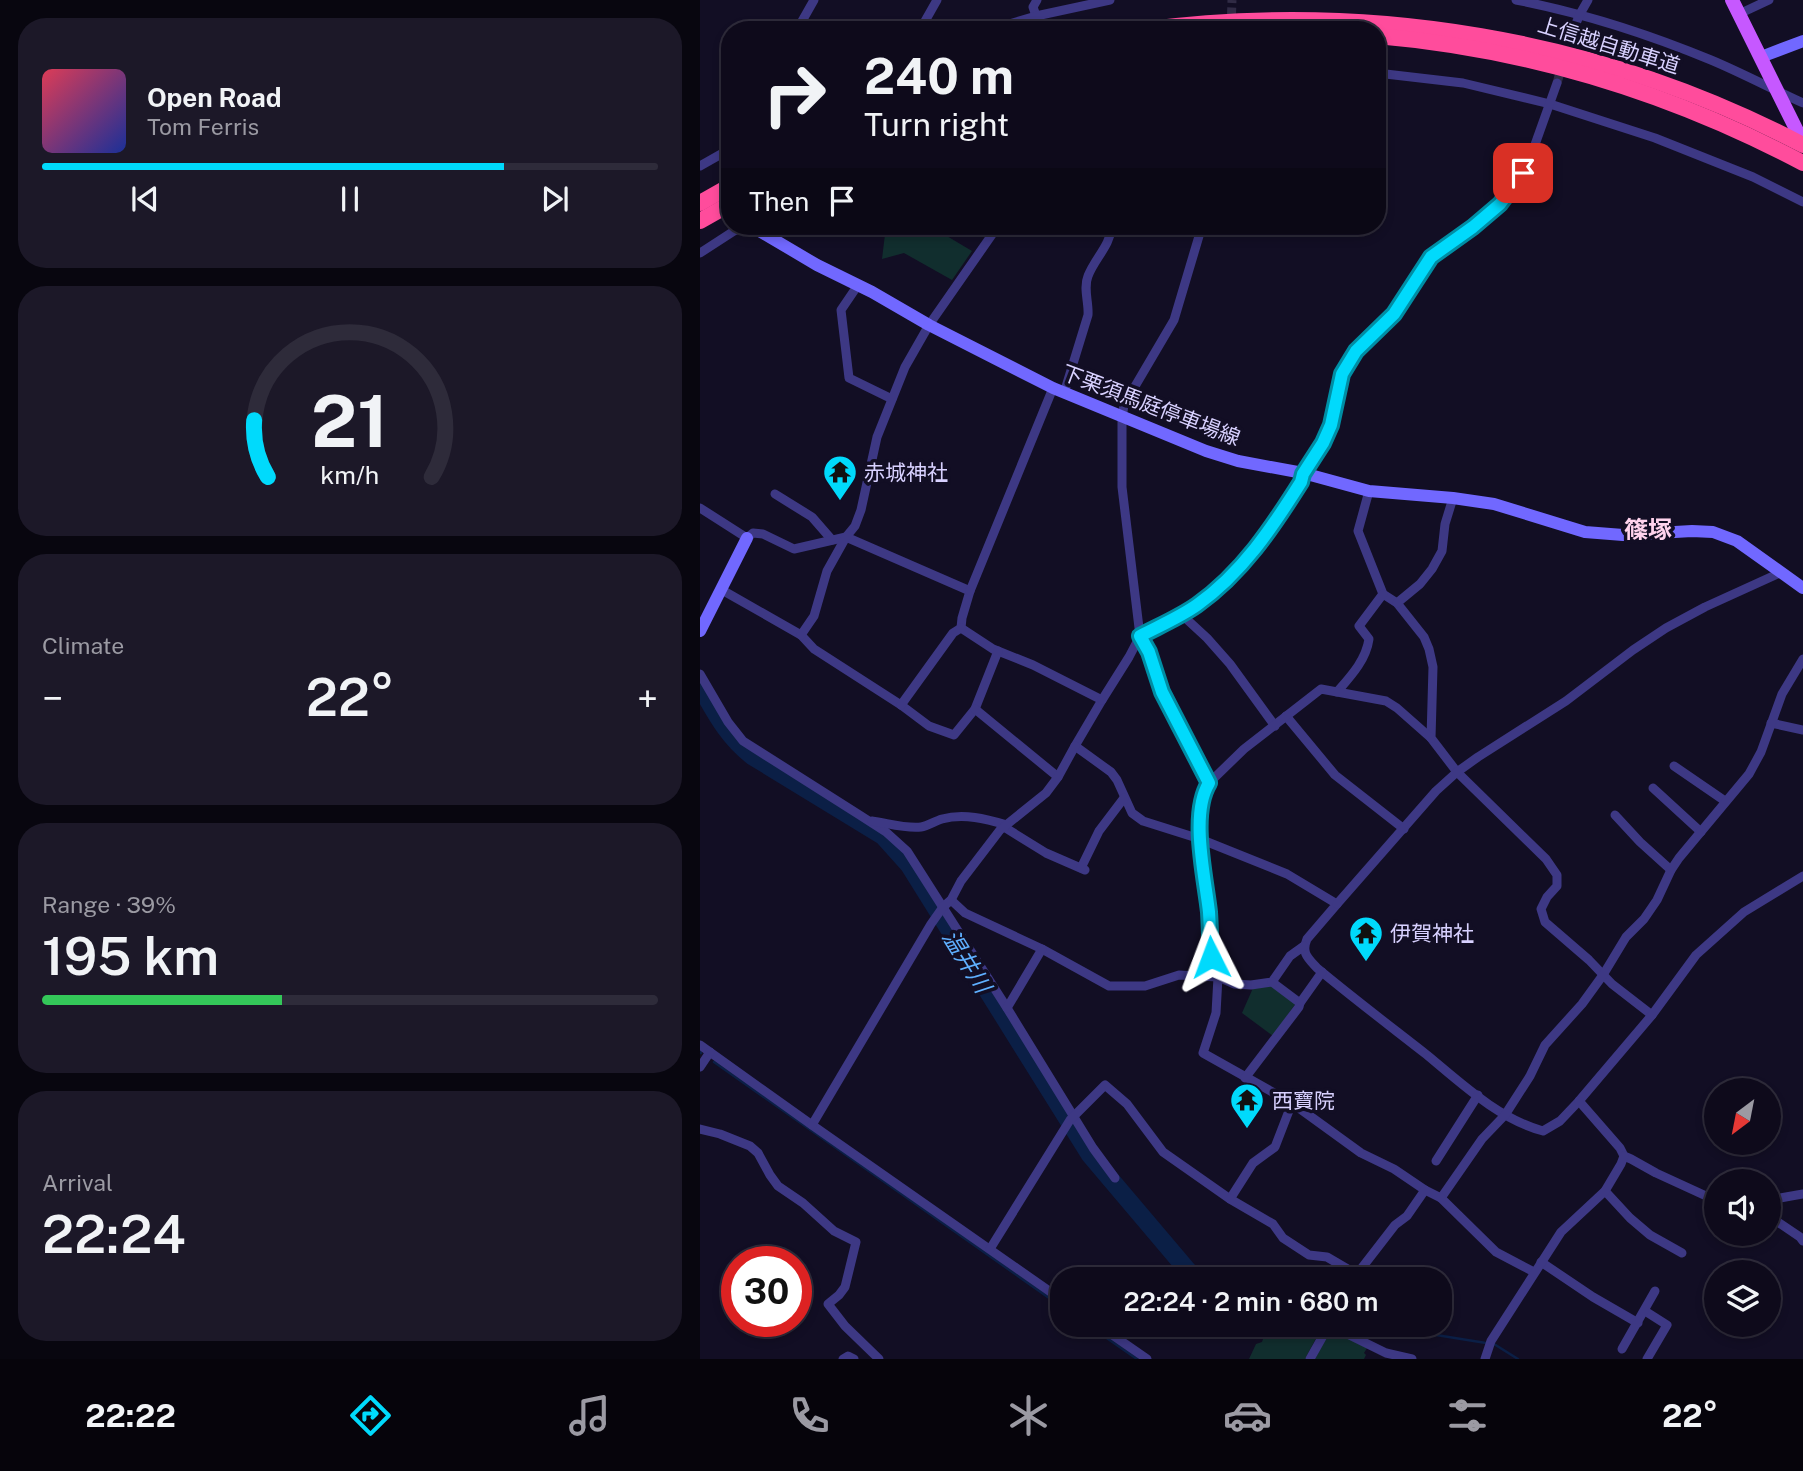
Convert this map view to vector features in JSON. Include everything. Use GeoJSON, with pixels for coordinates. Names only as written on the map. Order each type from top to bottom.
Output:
{"type":"FeatureCollection","features":[{"type":"Feature","properties":{"kind":"highway","name":"上信越自動車道"},"geometry":{"type":"LineString","coordinates":[[1218,21],[1279,17],[1372,19],[1466,29],[1555,48],[1625,69],[1701,97],[1803,144]]}},
{"type":"Feature","properties":{"kind":"highway","name":"上信越自動車道"},"geometry":{"type":"LineString","coordinates":[[1386,37],[1475,48],[1595,76],[1681,107],[1797,160]]}},
{"type":"Feature","properties":{"kind":"highway"},"geometry":{"type":"LineString","coordinates":[[700,202],[721,191]]}},
{"type":"Feature","properties":{"kind":"highway"},"geometry":{"type":"LineString","coordinates":[[700,221],[721,209]]}},
{"type":"Feature","properties":{"kind":"main road"},"geometry":{"type":"LineString","coordinates":[[1736,7],[1803,144]]}},
{"type":"Feature","properties":{"kind":"main road"},"geometry":{"type":"LineString","coordinates":[[1761,57],[1803,41]]}},
{"type":"Feature","properties":{"kind":"main road","name":"下栗須馬庭停車場線"},"geometry":{"type":"LineString","coordinates":[[765,235],[929,325],[1058,391],[1206,452],[1368,491],[1494,504],[1596,533],[1623,535],[1713,532],[1737,541],[1803,588]]}},
{"type":"Feature","properties":{"kind":"main road"},"geometry":{"type":"LineString","coordinates":[[700,631],[747,538]]}},
{"type":"Feature","properties":{"kind":"street"},"geometry":{"type":"LineString","coordinates":[[802,21],[814,0]]}},
{"type":"Feature","properties":{"kind":"street"},"geometry":{"type":"LineString","coordinates":[[925,21],[937,0]]}},
{"type":"Feature","properties":{"kind":"street"},"geometry":{"type":"LineString","coordinates":[[1037,0],[1033,7],[1038,21]]}},
{"type":"Feature","properties":{"kind":"street"},"geometry":{"type":"LineString","coordinates":[[1019,21],[1110,0]]}},
{"type":"Feature","properties":{"kind":"street"},"geometry":{"type":"LineString","coordinates":[[1516,0],[1580,14],[1676,46],[1803,103]]}},
{"type":"Feature","properties":{"kind":"street"},"geometry":{"type":"LineString","coordinates":[[1571,35],[1588,0]]}},
{"type":"Feature","properties":{"kind":"street"},"geometry":{"type":"LineString","coordinates":[[1736,7],[1769,0]]}},
{"type":"Feature","properties":{"kind":"street"},"geometry":{"type":"LineString","coordinates":[[1386,74],[1463,83],[1550,104],[1655,138],[1753,177],[1803,202]]}},
{"type":"Feature","properties":{"kind":"street"},"geometry":{"type":"LineString","coordinates":[[812,1125],[935,918],[1006,826],[1046,793],[1058,777],[1140,636],[1196,607],[1233,576],[1272,528],[1323,443],[1331,425],[1342,374],[1356,351],[1394,314],[1431,257],[1475,225],[1500,204],[1512,189],[1523,173],[1558,83]]}},
{"type":"Feature","properties":{"kind":"street"},"geometry":{"type":"LineString","coordinates":[[700,166],[721,154]]}},
{"type":"Feature","properties":{"kind":"street"},"geometry":{"type":"LineString","coordinates":[[700,253],[728,235]]}},
{"type":"Feature","properties":{"kind":"street"},"geometry":{"type":"LineString","coordinates":[[801,635],[814,616],[827,571],[855,526],[877,437],[905,367],[929,325],[992,235]]}},
{"type":"Feature","properties":{"kind":"street"},"geometry":{"type":"LineString","coordinates":[[961,628],[970,591],[1058,391],[1087,315],[1088,276],[1111,235]]}},
{"type":"Feature","properties":{"kind":"street"},"geometry":{"type":"LineString","coordinates":[[1199,235],[1174,320],[1124,405],[1122,487],[1140,636],[1149,652],[1162,692],[1209,783]]}},
{"type":"Feature","properties":{"kind":"street"},"geometry":{"type":"LineString","coordinates":[[858,285],[841,310],[849,377],[892,399]]}},
{"type":"Feature","properties":{"kind":"street"},"geometry":{"type":"LineString","coordinates":[[1368,491],[1358,531],[1382,594],[1397,603],[1424,637],[1430,649],[1433,667],[1431,738]]}},
{"type":"Feature","properties":{"kind":"street"},"geometry":{"type":"LineString","coordinates":[[775,494],[812,517],[832,540]]}},
{"type":"Feature","properties":{"kind":"street"},"geometry":{"type":"LineString","coordinates":[[1397,603],[1420,584],[1442,551],[1445,524],[1453,498]]}},
{"type":"Feature","properties":{"kind":"street"},"geometry":{"type":"LineString","coordinates":[[700,508],[747,538],[753,533],[763,534],[794,549],[846,537],[970,591]]}},
{"type":"Feature","properties":{"kind":"street"},"geometry":{"type":"LineString","coordinates":[[1782,572],[1666,628],[1566,701],[1457,772],[1436,791],[1307,939],[1304,954],[1322,972],[1505,1115],[1543,1131],[1560,1121],[1579,1101],[1652,1014],[1696,955],[1744,912],[1803,876]]}},
{"type":"Feature","properties":{"kind":"street"},"geometry":{"type":"LineString","coordinates":[[722,590],[801,635],[814,649],[929,726],[954,736],[975,709],[998,651]]}},
{"type":"Feature","properties":{"kind":"street"},"geometry":{"type":"LineString","coordinates":[[1337,692],[1368,648],[1369,639],[1359,626],[1382,594]]}},
{"type":"Feature","properties":{"kind":"street"},"geometry":{"type":"LineString","coordinates":[[1181,614],[1230,664],[1275,726]]}},
{"type":"Feature","properties":{"kind":"street"},"geometry":{"type":"LineString","coordinates":[[961,628],[998,651],[1033,665],[1102,700]]}},
{"type":"Feature","properties":{"kind":"street"},"geometry":{"type":"LineString","coordinates":[[901,705],[953,633],[961,628]]}},
{"type":"Feature","properties":{"kind":"street"},"geometry":{"type":"LineString","coordinates":[[1441,1198],[1482,1139],[1505,1115],[1530,1076],[1545,1045],[1582,1004],[1626,937],[1644,919],[1679,858],[1748,774],[1760,752],[1782,694],[1803,661]]}},
{"type":"Feature","properties":{"kind":"street"},"geometry":{"type":"LineString","coordinates":[[700,674],[728,722],[743,741],[886,832],[907,851],[945,905],[1093,1148],[1115,1178]]}},
{"type":"Feature","properties":{"kind":"street"},"geometry":{"type":"LineString","coordinates":[[1534,1272],[1496,1252],[1441,1198],[1394,1168],[1361,1153],[1292,1102],[1203,1053],[1216,1013],[1215,976],[1200,839],[1202,794],[1209,783],[1244,749],[1321,689],[1386,701],[1431,738],[1457,772],[1546,859],[1556,874],[1557,887],[1547,897],[1541,909],[1545,922],[1612,984],[1652,1014]]}},
{"type":"Feature","properties":{"kind":"street"},"geometry":{"type":"LineString","coordinates":[[975,709],[1058,777]]}},
{"type":"Feature","properties":{"kind":"street"},"geometry":{"type":"LineString","coordinates":[[1286,716],[1335,775],[1404,829]]}},
{"type":"Feature","properties":{"kind":"street"},"geometry":{"type":"LineString","coordinates":[[1771,723],[1803,730]]}},
{"type":"Feature","properties":{"kind":"street"},"geometry":{"type":"LineString","coordinates":[[1074,746],[1111,772],[1132,813],[1143,821],[1200,839],[1287,874],[1337,904]]}},
{"type":"Feature","properties":{"kind":"street"},"geometry":{"type":"LineString","coordinates":[[1674,766],[1725,801]]}},
{"type":"Feature","properties":{"kind":"street"},"geometry":{"type":"LineString","coordinates":[[1653,788],[1701,832]]}},
{"type":"Feature","properties":{"kind":"street"},"geometry":{"type":"LineString","coordinates":[[868,820],[922,827],[943,819],[982,818],[1006,826],[1046,853],[1083,869],[1099,831],[1124,798]]}},
{"type":"Feature","properties":{"kind":"street"},"geometry":{"type":"LineString","coordinates":[[1615,815],[1671,870]]}},
{"type":"Feature","properties":{"kind":"street"},"geometry":{"type":"LineString","coordinates":[[945,905],[1042,949],[1110,986],[1145,986],[1179,975],[1215,976],[1234,984],[1272,982],[1300,1003]]}},
{"type":"Feature","properties":{"kind":"street"},"geometry":{"type":"LineString","coordinates":[[1272,982],[1290,956],[1304,946]]}},
{"type":"Feature","properties":{"kind":"street"},"geometry":{"type":"LineString","coordinates":[[1007,1008],[1042,949]]}},
{"type":"Feature","properties":{"kind":"street"},"geometry":{"type":"LineString","coordinates":[[1245,1078],[1322,972]]}},
{"type":"Feature","properties":{"kind":"street"},"geometry":{"type":"LineString","coordinates":[[700,1045],[1050,1292]]}},
{"type":"Feature","properties":{"kind":"street"},"geometry":{"type":"LineString","coordinates":[[700,1067],[710,1052]]}},
{"type":"Feature","properties":{"kind":"street"},"geometry":{"type":"LineString","coordinates":[[990,1249],[1073,1115],[1105,1085],[1127,1104],[1163,1152],[1230,1199],[1273,1224],[1283,1238],[1309,1255],[1327,1257],[1341,1267]]}},
{"type":"Feature","properties":{"kind":"street"},"geometry":{"type":"LineString","coordinates":[[1436,1161],[1478,1095]]}},
{"type":"Feature","properties":{"kind":"street"},"geometry":{"type":"LineString","coordinates":[[1485,1359],[1491,1341],[1561,1232],[1605,1191],[1624,1156],[1620,1147],[1579,1101]]}},
{"type":"Feature","properties":{"kind":"street"},"geometry":{"type":"LineString","coordinates":[[1230,1199],[1253,1164],[1275,1147],[1292,1102]]}},
{"type":"Feature","properties":{"kind":"street"},"geometry":{"type":"LineString","coordinates":[[700,1129],[750,1146],[758,1153],[778,1186],[803,1203],[834,1231],[856,1242],[845,1287],[828,1304],[879,1359]]}},
{"type":"Feature","properties":{"kind":"street"},"geometry":{"type":"LineString","coordinates":[[1624,1156],[1704,1195]]}},
{"type":"Feature","properties":{"kind":"street"},"geometry":{"type":"LineString","coordinates":[[1363,1267],[1395,1225],[1407,1216],[1425,1190]]}},
{"type":"Feature","properties":{"kind":"street"},"geometry":{"type":"LineString","coordinates":[[1605,1191],[1630,1219],[1650,1235],[1682,1253]]}},
{"type":"Feature","properties":{"kind":"street"},"geometry":{"type":"LineString","coordinates":[[1781,1198],[1803,1194]]}},
{"type":"Feature","properties":{"kind":"street"},"geometry":{"type":"LineString","coordinates":[[1781,1224],[1803,1241]]}},
{"type":"Feature","properties":{"kind":"street"},"geometry":{"type":"LineString","coordinates":[[1541,1262],[1638,1323]]}},
{"type":"Feature","properties":{"kind":"street"},"geometry":{"type":"LineString","coordinates":[[1622,1349],[1655,1291]]}},
{"type":"Feature","properties":{"kind":"street"},"geometry":{"type":"LineString","coordinates":[[1645,1311],[1667,1325],[1647,1359]]}},
{"type":"Feature","properties":{"kind":"street"},"geometry":{"type":"LineString","coordinates":[[1115,1337],[1147,1359]]}},
{"type":"Feature","properties":{"kind":"street"},"geometry":{"type":"LineString","coordinates":[[1310,1359],[1322,1337]]}},
{"type":"Feature","properties":{"kind":"street"},"geometry":{"type":"LineString","coordinates":[[1353,1337],[1386,1353],[1412,1359]]}},
{"type":"Feature","properties":{"kind":"street"},"geometry":{"type":"LineString","coordinates":[[842,1359],[848,1356],[854,1359]]}},
{"type":"Feature","properties":{"kind":"green space"},"geometry":{"type":"Polygon","coordinates":[[[885,235],[945,235],[972,251],[952,280],[904,253],[882,259],[885,235]]]}},
{"type":"Feature","properties":{"kind":"green space"},"geometry":{"type":"Polygon","coordinates":[[[1270,985],[1296,1003],[1273,1036],[1242,1013],[1253,988],[1270,985]]]}},
{"type":"Feature","properties":{"kind":"green space"},"geometry":{"type":"Polygon","coordinates":[[[1317,1337],[1305,1359],[1249,1359],[1256,1344],[1263,1339],[1317,1337]]]}},
{"type":"Feature","properties":{"kind":"green space"},"geometry":{"type":"Polygon","coordinates":[[[1326,1337],[1345,1337],[1367,1348],[1364,1359],[1315,1359],[1326,1337]]]}},
{"type":"Feature","properties":{"kind":"waterway","name":"温井川"},"geometry":{"type":"LineString","coordinates":[[700,686],[729,732],[752,756],[883,836],[909,865],[1090,1155],[1185,1267]]}},
{"type":"Feature","properties":{"kind":"waterway"},"geometry":{"type":"LineString","coordinates":[[714,1062],[1050,1299]]}},
{"type":"Feature","properties":{"kind":"waterway"},"geometry":{"type":"LineString","coordinates":[[1105,1337],[1137,1359]]}},
{"type":"Feature","properties":{"kind":"waterway"},"geometry":{"type":"LineString","coordinates":[[1449,1337],[1486,1343]]}},
{"type":"Feature","properties":{"kind":"waterway"},"geometry":{"type":"LineString","coordinates":[[1494,1344],[1518,1359]]}},
{"type":"Feature","properties":{"kind":"tunnel"},"geometry":{"type":"LineString","coordinates":[[1231,21],[1232,0]]}},
{"type":"Feature","properties":{"kind":"tunnel"},"geometry":{"type":"LineString","coordinates":[[1557,83],[1571,35]]}},
{"type":"Feature","properties":{"kind":"place","name":"赤城神社"},"geometry":{"type":"Point","coordinates":[840,502]}},
{"type":"Feature","properties":{"kind":"place","name":"伊賀神社"},"geometry":{"type":"Point","coordinates":[1366,963]}},
{"type":"Feature","properties":{"kind":"place","name":"西寶院"},"geometry":{"type":"Point","coordinates":[1247,1130]}},
{"type":"Feature","properties":{"kind":"district","name":"篠塚"},"geometry":{"type":"Point","coordinates":[1648,529]}},
{"type":"Feature","properties":{"kind":"route"},"geometry":{"type":"LineString","coordinates":[[1211,957],[1200,839],[1202,794],[1209,783],[1162,692],[1149,652],[1140,636],[1196,607],[1233,576],[1272,528],[1323,443],[1331,425],[1342,374],[1356,351],[1394,314],[1431,257],[1500,204],[1523,173]]}}]}
